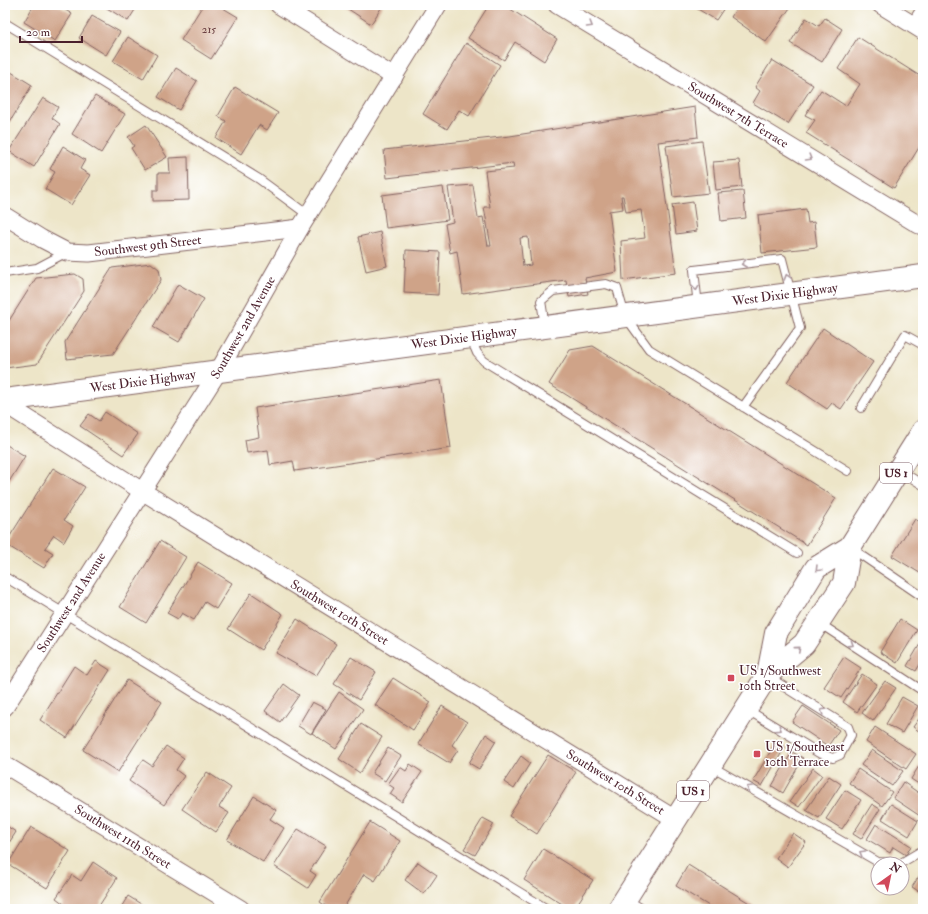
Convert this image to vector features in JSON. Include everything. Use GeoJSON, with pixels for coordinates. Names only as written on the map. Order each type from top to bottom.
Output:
{"type":"FeatureCollection","features":[{"type":"Feature","properties":{"kind":"main road","name":"West Dixie Highway"},"geometry":{"type":"LineString","coordinates":[[5,400],[923,276]]}},
{"type":"Feature","properties":{"kind":"main road","name":"US 1"},"geometry":{"type":"LineString","coordinates":[[629,905],[675,819],[767,675],[804,644],[844,583],[850,547],[923,431]]}},
{"type":"Feature","properties":{"kind":"main road","name":"US 1"},"geometry":{"type":"LineString","coordinates":[[767,675],[776,633],[816,568],[850,547]]}},
{"type":"Feature","properties":{"kind":"street"},"geometry":{"type":"LineString","coordinates":[[279,5],[394,76]]}},
{"type":"Feature","properties":{"kind":"street","name":"Southwest 2nd Avenue"},"geometry":{"type":"LineString","coordinates":[[5,707],[218,372],[304,222],[438,5]]}},
{"type":"Feature","properties":{"kind":"street","name":"Southwest 7th Terrace"},"geometry":{"type":"LineString","coordinates":[[557,5],[917,224]]}},
{"type":"Feature","properties":{"kind":"street"},"geometry":{"type":"LineString","coordinates":[[880,5],[917,27]]}},
{"type":"Feature","properties":{"kind":"street","name":"Southwest 9th Street"},"geometry":{"type":"LineString","coordinates":[[5,216],[42,239],[67,252],[89,253],[304,222]]}},
{"type":"Feature","properties":{"kind":"street","name":"Southwest 10th Street"},"geometry":{"type":"LineString","coordinates":[[5,404],[142,491],[675,819]]}},
{"type":"Feature","properties":{"kind":"street","name":"Southwest 11th Street"},"geometry":{"type":"LineString","coordinates":[[5,765],[241,909]]}},
{"type":"Feature","properties":{"kind":"lane"},"geometry":{"type":"LineString","coordinates":[[917,27],[923,5]]}},
{"type":"Feature","properties":{"kind":"lane"},"geometry":{"type":"LineString","coordinates":[[5,23],[259,179],[304,222]]}},
{"type":"Feature","properties":{"kind":"lane"},"geometry":{"type":"LineString","coordinates":[[5,273],[37,268],[67,252]]}},
{"type":"Feature","properties":{"kind":"lane"},"geometry":{"type":"LineString","coordinates":[[698,306],[694,270],[782,259],[800,328],[743,407]]}},
{"type":"Feature","properties":{"kind":"lane"},"geometry":{"type":"LineString","coordinates":[[545,327],[541,302],[553,291],[606,284],[617,288],[625,316],[649,349],[848,471]]}},
{"type":"Feature","properties":{"kind":"lane"},"geometry":{"type":"LineString","coordinates":[[861,408],[905,335],[923,345]]}},
{"type":"Feature","properties":{"kind":"lane"},"geometry":{"type":"LineString","coordinates":[[471,337],[477,353],[484,362],[797,553]]}},
{"type":"Feature","properties":{"kind":"lane"},"geometry":{"type":"LineString","coordinates":[[898,470],[923,485]]}},
{"type":"Feature","properties":{"kind":"lane"},"geometry":{"type":"LineString","coordinates":[[850,547],[923,597]]}},
{"type":"Feature","properties":{"kind":"lane"},"geometry":{"type":"LineString","coordinates":[[5,577],[547,909]]}},
{"type":"Feature","properties":{"kind":"lane"},"geometry":{"type":"LineString","coordinates":[[818,622],[923,691]]}},
{"type":"Feature","properties":{"kind":"lane"},"geometry":{"type":"LineString","coordinates":[[746,708],[819,753],[833,758],[840,755],[851,735],[848,727],[767,675]]}},
{"type":"Feature","properties":{"kind":"lane"},"geometry":{"type":"LineString","coordinates":[[710,766],[878,862],[901,863],[923,850]]}},
{"type":"Feature","properties":{"kind":"building"},"geometry":{"type":"Polygon","coordinates":[[[34,5],[57,5],[72,14],[55,41],[24,22],[34,5]]]}},
{"type":"Feature","properties":{"kind":"building"},"geometry":{"type":"Polygon","coordinates":[[[102,5],[138,5],[128,21],[102,5]]]}},
{"type":"Feature","properties":{"kind":"building"},"geometry":{"type":"Polygon","coordinates":[[[203,5],[218,5],[238,17],[211,59],[181,40],[203,5]]]}},
{"type":"Feature","properties":{"kind":"building"},"geometry":{"type":"Polygon","coordinates":[[[342,5],[383,5],[371,24],[342,5]]]}},
{"type":"Feature","properties":{"kind":"building"},"geometry":{"type":"Polygon","coordinates":[[[489,5],[504,5],[557,39],[544,61],[515,42],[504,60],[468,38],[489,5]]]}},
{"type":"Feature","properties":{"kind":"building"},"geometry":{"type":"Polygon","coordinates":[[[691,5],[726,5],[716,20],[691,5]]]}},
{"type":"Feature","properties":{"kind":"building"},"geometry":{"type":"Polygon","coordinates":[[[739,5],[792,5],[766,42],[731,17],[739,5]]]}},
{"type":"Feature","properties":{"kind":"building"},"geometry":{"type":"Polygon","coordinates":[[[92,16],[120,32],[106,55],[79,38],[92,16]]]}},
{"type":"Feature","properties":{"kind":"building"},"geometry":{"type":"Polygon","coordinates":[[[806,18],[819,26],[825,18],[842,29],[822,62],[790,43],[806,18]]]}},
{"type":"Feature","properties":{"kind":"building"},"geometry":{"type":"Polygon","coordinates":[[[128,37],[157,55],[143,79],[113,61],[128,37]]]}},
{"type":"Feature","properties":{"kind":"building"},"geometry":{"type":"Polygon","coordinates":[[[858,37],[923,78],[923,141],[894,188],[806,133],[815,120],[805,115],[821,90],[846,106],[860,84],[838,69],[858,37]]]}},
{"type":"Feature","properties":{"kind":"building"},"geometry":{"type":"Polygon","coordinates":[[[466,43],[500,65],[469,116],[459,110],[447,129],[423,114],[466,43]]]}},
{"type":"Feature","properties":{"kind":"building"},"geometry":{"type":"Polygon","coordinates":[[[772,60],[813,85],[788,124],[753,103],[760,91],[755,87],[772,60]]]}},
{"type":"Feature","properties":{"kind":"building"},"geometry":{"type":"Polygon","coordinates":[[[176,68],[197,81],[179,110],[158,97],[176,68]]]}},
{"type":"Feature","properties":{"kind":"building"},"geometry":{"type":"Polygon","coordinates":[[[11,72],[32,85],[5,130],[5,83],[11,72]]]}},
{"type":"Feature","properties":{"kind":"building"},"geometry":{"type":"Polygon","coordinates":[[[235,87],[278,113],[267,130],[259,125],[241,154],[216,138],[226,121],[218,116],[235,87]]]}},
{"type":"Feature","properties":{"kind":"building"},"geometry":{"type":"Polygon","coordinates":[[[95,96],[125,114],[101,153],[72,134],[95,96]]]}},
{"type":"Feature","properties":{"kind":"building"},"geometry":{"type":"Polygon","coordinates":[[[43,98],[58,107],[52,118],[60,124],[34,167],[9,151],[43,98]]]}},
{"type":"Feature","properties":{"kind":"building"},"geometry":{"type":"Polygon","coordinates":[[[695,107],[698,137],[658,142],[676,273],[623,280],[621,241],[645,238],[641,210],[626,212],[623,196],[621,196],[623,209],[609,211],[617,272],[585,278],[588,294],[569,297],[566,280],[463,294],[457,251],[450,253],[445,224],[453,222],[448,187],[473,185],[478,218],[483,217],[488,246],[491,246],[484,207],[490,207],[485,171],[514,168],[513,163],[387,178],[384,150],[510,136],[695,107]],[[528,237],[520,238],[523,266],[531,265],[528,237]]]}},
{"type":"Feature","properties":{"kind":"building"},"geometry":{"type":"Polygon","coordinates":[[[146,125],[167,157],[145,170],[131,148],[134,146],[128,137],[146,125]]]}},
{"type":"Feature","properties":{"kind":"building"},"geometry":{"type":"Polygon","coordinates":[[[702,141],[709,193],[673,197],[666,146],[702,141]]]}},
{"type":"Feature","properties":{"kind":"building"},"geometry":{"type":"Polygon","coordinates":[[[63,146],[85,160],[80,169],[90,175],[71,205],[45,189],[55,172],[50,169],[63,146]]]}},
{"type":"Feature","properties":{"kind":"building"},"geometry":{"type":"Polygon","coordinates":[[[188,157],[189,200],[153,201],[153,190],[158,190],[158,173],[170,173],[169,158],[188,157]]]}},
{"type":"Feature","properties":{"kind":"building"},"geometry":{"type":"Polygon","coordinates":[[[739,160],[742,187],[716,190],[713,162],[739,160]]]}},
{"type":"Feature","properties":{"kind":"building"},"geometry":{"type":"Polygon","coordinates":[[[443,187],[448,220],[386,228],[382,195],[443,187]]]}},
{"type":"Feature","properties":{"kind":"building"},"geometry":{"type":"Polygon","coordinates":[[[743,191],[746,218],[721,221],[718,193],[743,191]]]}},
{"type":"Feature","properties":{"kind":"building"},"geometry":{"type":"Polygon","coordinates":[[[693,202],[697,231],[676,234],[672,205],[693,202]]]}},
{"type":"Feature","properties":{"kind":"building"},"geometry":{"type":"Polygon","coordinates":[[[806,209],[808,223],[814,222],[817,247],[762,253],[758,215],[806,209]]]}},
{"type":"Feature","properties":{"kind":"building"},"geometry":{"type":"Polygon","coordinates":[[[380,232],[387,266],[366,271],[358,237],[380,232]]]}},
{"type":"Feature","properties":{"kind":"building"},"geometry":{"type":"Polygon","coordinates":[[[406,250],[440,252],[438,295],[404,293],[406,250]]]}},
{"type":"Feature","properties":{"kind":"building"},"geometry":{"type":"Polygon","coordinates":[[[151,263],[159,269],[161,280],[113,354],[67,359],[65,342],[112,268],[151,263]]]}},
{"type":"Feature","properties":{"kind":"building"},"geometry":{"type":"Polygon","coordinates":[[[75,274],[83,279],[84,291],[37,364],[5,368],[5,327],[36,278],[75,274]]]}},
{"type":"Feature","properties":{"kind":"building"},"geometry":{"type":"Polygon","coordinates":[[[178,284],[204,299],[179,342],[153,327],[178,284]]]}},
{"type":"Feature","properties":{"kind":"building"},"geometry":{"type":"Polygon","coordinates":[[[823,328],[873,362],[841,409],[832,403],[827,409],[787,382],[823,328]]]}},
{"type":"Feature","properties":{"kind":"building"},"geometry":{"type":"Polygon","coordinates":[[[593,346],[836,498],[807,545],[549,384],[570,350],[593,346]]]}},
{"type":"Feature","properties":{"kind":"building"},"geometry":{"type":"Polygon","coordinates":[[[441,380],[451,448],[295,471],[293,461],[270,465],[268,450],[247,453],[245,440],[259,437],[255,408],[441,380]]]}},
{"type":"Feature","properties":{"kind":"building"},"geometry":{"type":"Polygon","coordinates":[[[105,412],[138,434],[123,455],[80,426],[89,414],[99,421],[105,412]]]}},
{"type":"Feature","properties":{"kind":"building"},"geometry":{"type":"Polygon","coordinates":[[[5,444],[25,456],[7,485],[5,484],[5,444]]]}},
{"type":"Feature","properties":{"kind":"building"},"geometry":{"type":"Polygon","coordinates":[[[53,468],[85,487],[64,520],[73,526],[64,542],[54,535],[45,548],[53,553],[44,568],[5,544],[53,468]]]}},
{"type":"Feature","properties":{"kind":"building"},"geometry":{"type":"Polygon","coordinates":[[[915,519],[923,524],[923,575],[892,556],[915,519]]]}},
{"type":"Feature","properties":{"kind":"building"},"geometry":{"type":"Polygon","coordinates":[[[160,541],[186,557],[146,623],[120,607],[160,541]]]}},
{"type":"Feature","properties":{"kind":"building"},"geometry":{"type":"Polygon","coordinates":[[[198,562],[232,583],[216,609],[205,602],[194,620],[182,613],[178,619],[167,613],[198,562]]]}},
{"type":"Feature","properties":{"kind":"building"},"geometry":{"type":"Polygon","coordinates":[[[251,593],[283,614],[261,650],[228,629],[251,593]]]}},
{"type":"Feature","properties":{"kind":"building"},"geometry":{"type":"Polygon","coordinates":[[[297,619],[336,644],[316,676],[276,653],[297,619]]]}},
{"type":"Feature","properties":{"kind":"building"},"geometry":{"type":"Polygon","coordinates":[[[900,619],[917,630],[897,663],[880,652],[900,619]]]}},
{"type":"Feature","properties":{"kind":"building"},"geometry":{"type":"Polygon","coordinates":[[[923,639],[923,659],[916,671],[907,666],[923,639]]]}},
{"type":"Feature","properties":{"kind":"building"},"geometry":{"type":"Polygon","coordinates":[[[351,657],[376,672],[359,700],[334,684],[351,657]]]}},
{"type":"Feature","properties":{"kind":"building"},"geometry":{"type":"Polygon","coordinates":[[[844,657],[861,668],[841,698],[824,687],[844,657]]]}},
{"type":"Feature","properties":{"kind":"building"},"geometry":{"type":"Polygon","coordinates":[[[96,661],[110,670],[67,738],[40,720],[74,666],[87,675],[96,661]]]}},
{"type":"Feature","properties":{"kind":"building"},"geometry":{"type":"Polygon","coordinates":[[[862,674],[877,684],[857,712],[843,702],[862,674]]]}},
{"type":"Feature","properties":{"kind":"building"},"geometry":{"type":"Polygon","coordinates":[[[393,678],[431,702],[413,730],[375,705],[393,678]]]}},
{"type":"Feature","properties":{"kind":"building"},"geometry":{"type":"Polygon","coordinates":[[[127,680],[162,702],[118,772],[83,750],[127,680]]]}},
{"type":"Feature","properties":{"kind":"building"},"geometry":{"type":"Polygon","coordinates":[[[885,681],[896,688],[873,721],[862,713],[885,681]]]}},
{"type":"Feature","properties":{"kind":"building"},"geometry":{"type":"Polygon","coordinates":[[[284,684],[299,695],[280,722],[265,711],[284,684]]]}},
{"type":"Feature","properties":{"kind":"building"},"geometry":{"type":"Polygon","coordinates":[[[339,692],[363,709],[336,749],[312,733],[339,692]]]}},
{"type":"Feature","properties":{"kind":"building"},"geometry":{"type":"Polygon","coordinates":[[[902,697],[918,706],[902,733],[886,724],[902,697]]]}},
{"type":"Feature","properties":{"kind":"building"},"geometry":{"type":"Polygon","coordinates":[[[312,702],[326,709],[311,734],[298,726],[312,702]]]}},
{"type":"Feature","properties":{"kind":"building"},"geometry":{"type":"Polygon","coordinates":[[[442,706],[467,722],[452,745],[458,750],[449,763],[418,744],[442,706]]]}},
{"type":"Feature","properties":{"kind":"building"},"geometry":{"type":"Polygon","coordinates":[[[803,706],[839,730],[828,746],[792,722],[803,706]]]}},
{"type":"Feature","properties":{"kind":"building"},"geometry":{"type":"Polygon","coordinates":[[[923,713],[923,734],[913,727],[923,713]]]}},
{"type":"Feature","properties":{"kind":"building"},"geometry":{"type":"Polygon","coordinates":[[[361,724],[382,737],[360,773],[339,759],[361,724]]]}},
{"type":"Feature","properties":{"kind":"building"},"geometry":{"type":"Polygon","coordinates":[[[875,727],[916,754],[906,769],[866,742],[875,727]]]}},
{"type":"Feature","properties":{"kind":"building"},"geometry":{"type":"Polygon","coordinates":[[[486,734],[496,741],[479,769],[469,763],[486,734]]]}},
{"type":"Feature","properties":{"kind":"building"},"geometry":{"type":"Polygon","coordinates":[[[776,742],[785,747],[762,786],[753,781],[776,742]]]}},
{"type":"Feature","properties":{"kind":"building"},"geometry":{"type":"Polygon","coordinates":[[[166,746],[184,758],[176,770],[184,776],[164,805],[129,781],[143,760],[152,766],[166,746]]]}},
{"type":"Feature","properties":{"kind":"building"},"geometry":{"type":"Polygon","coordinates":[[[388,748],[401,756],[385,781],[372,773],[388,748]]]}},
{"type":"Feature","properties":{"kind":"building"},"geometry":{"type":"Polygon","coordinates":[[[872,750],[903,771],[892,786],[861,765],[872,750]]]}},
{"type":"Feature","properties":{"kind":"building"},"geometry":{"type":"Polygon","coordinates":[[[792,752],[803,758],[783,793],[772,786],[792,752]]]}},
{"type":"Feature","properties":{"kind":"building"},"geometry":{"type":"Polygon","coordinates":[[[548,755],[576,772],[537,834],[509,816],[548,755]]]}},
{"type":"Feature","properties":{"kind":"building"},"geometry":{"type":"Polygon","coordinates":[[[521,756],[530,763],[514,789],[504,782],[521,756]]]}},
{"type":"Feature","properties":{"kind":"building"},"geometry":{"type":"Polygon","coordinates":[[[410,764],[422,772],[402,802],[390,794],[394,788],[388,784],[400,767],[406,771],[410,764]]]}},
{"type":"Feature","properties":{"kind":"building"},"geometry":{"type":"Polygon","coordinates":[[[919,766],[923,769],[923,787],[911,779],[919,766]]]}},
{"type":"Feature","properties":{"kind":"building"},"geometry":{"type":"Polygon","coordinates":[[[813,768],[822,775],[799,807],[790,801],[813,768]]]}},
{"type":"Feature","properties":{"kind":"building"},"geometry":{"type":"Polygon","coordinates":[[[858,769],[892,792],[882,806],[849,783],[858,769]]]}},
{"type":"Feature","properties":{"kind":"building"},"geometry":{"type":"Polygon","coordinates":[[[207,772],[231,788],[219,807],[229,813],[216,832],[182,809],[207,772]]]}},
{"type":"Feature","properties":{"kind":"building"},"geometry":{"type":"Polygon","coordinates":[[[829,776],[841,784],[819,818],[806,810],[829,776]]]}},
{"type":"Feature","properties":{"kind":"building"},"geometry":{"type":"Polygon","coordinates":[[[903,782],[923,796],[923,818],[893,798],[903,782]]]}},
{"type":"Feature","properties":{"kind":"building"},"geometry":{"type":"Polygon","coordinates":[[[845,790],[861,800],[842,829],[826,819],[845,790]]]}},
{"type":"Feature","properties":{"kind":"building"},"geometry":{"type":"Polygon","coordinates":[[[254,796],[276,810],[270,819],[284,828],[263,862],[227,840],[254,796]]]}},
{"type":"Feature","properties":{"kind":"building"},"geometry":{"type":"Polygon","coordinates":[[[872,804],[880,809],[861,839],[853,834],[872,804]]]}},
{"type":"Feature","properties":{"kind":"building"},"geometry":{"type":"Polygon","coordinates":[[[891,804],[918,821],[909,836],[882,819],[891,804]]]}},
{"type":"Feature","properties":{"kind":"building"},"geometry":{"type":"Polygon","coordinates":[[[483,818],[494,824],[475,855],[464,849],[483,818]]]}},
{"type":"Feature","properties":{"kind":"building"},"geometry":{"type":"Polygon","coordinates":[[[370,822],[400,841],[375,881],[364,874],[343,909],[330,909],[320,902],[370,822]]]}},
{"type":"Feature","properties":{"kind":"building"},"geometry":{"type":"Polygon","coordinates":[[[876,824],[911,846],[906,855],[893,847],[890,853],[867,839],[876,824]]]}},
{"type":"Feature","properties":{"kind":"building"},"geometry":{"type":"Polygon","coordinates":[[[5,825],[16,832],[5,849],[5,825]]]}},
{"type":"Feature","properties":{"kind":"building"},"geometry":{"type":"Polygon","coordinates":[[[31,827],[70,851],[47,888],[8,864],[31,827]]]}},
{"type":"Feature","properties":{"kind":"building"},"geometry":{"type":"Polygon","coordinates":[[[298,829],[326,846],[310,871],[316,875],[308,888],[274,866],[298,829]]]}},
{"type":"Feature","properties":{"kind":"building"},"geometry":{"type":"Polygon","coordinates":[[[793,833],[806,842],[788,867],[776,858],[793,833]]]}},
{"type":"Feature","properties":{"kind":"building"},"geometry":{"type":"Polygon","coordinates":[[[543,849],[593,880],[574,909],[570,909],[524,880],[543,849]]]}},
{"type":"Feature","properties":{"kind":"building"},"geometry":{"type":"Polygon","coordinates":[[[93,862],[117,878],[97,909],[61,909],[64,904],[56,898],[72,875],[81,881],[93,862]]]}},
{"type":"Feature","properties":{"kind":"building"},"geometry":{"type":"Polygon","coordinates":[[[418,862],[437,875],[424,894],[405,880],[418,862]]]}},
{"type":"Feature","properties":{"kind":"building"},"geometry":{"type":"Polygon","coordinates":[[[688,865],[759,909],[714,909],[676,886],[688,865]]]}},
{"type":"Feature","properties":{"kind":"building"},"geometry":{"type":"Polygon","coordinates":[[[923,870],[923,894],[912,887],[923,870]]]}},
{"type":"Feature","properties":{"kind":"building"},"geometry":{"type":"Polygon","coordinates":[[[128,896],[149,909],[120,909],[128,896]]]}},
{"type":"Feature","properties":{"kind":"place","name":"US 1/Southwest 10th Street"},"geometry":{"type":"Point","coordinates":[731,678]}},
{"type":"Feature","properties":{"kind":"place","name":"US 1/Southeast 10th Terrace"},"geometry":{"type":"Point","coordinates":[757,754]}}]}
